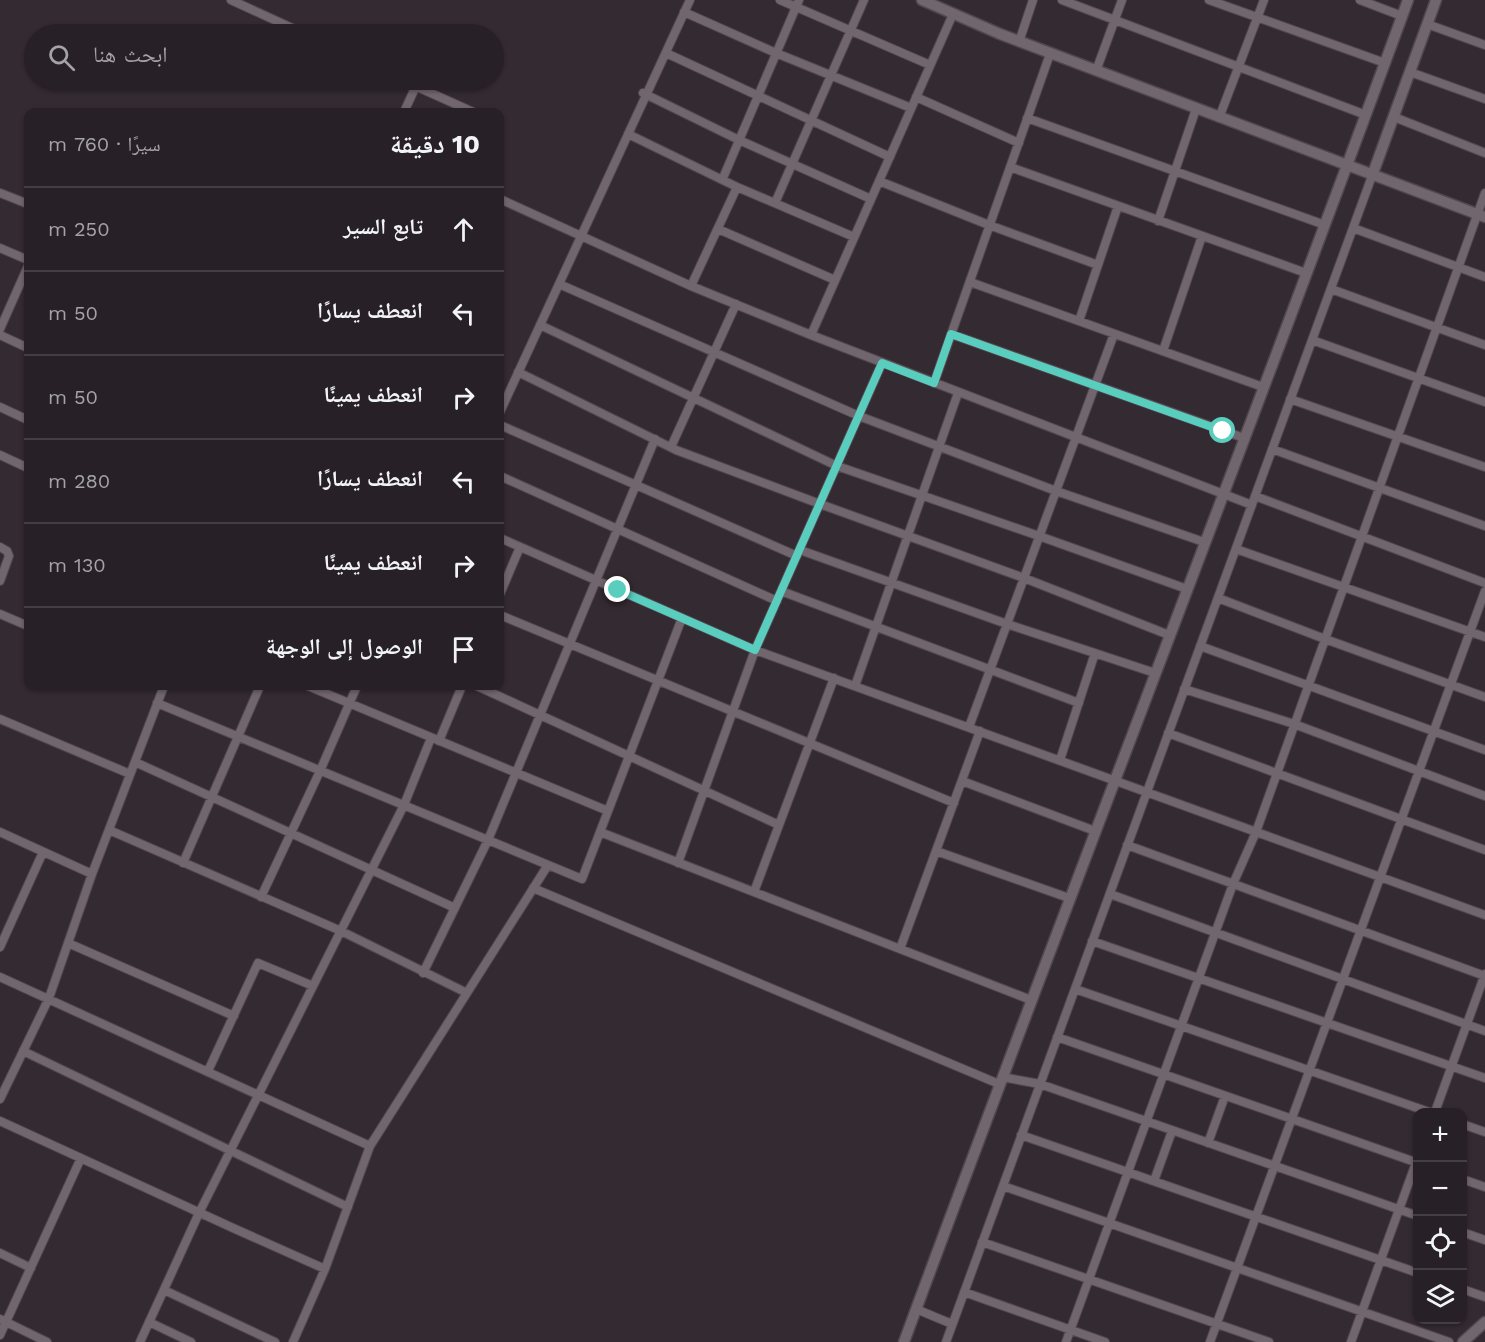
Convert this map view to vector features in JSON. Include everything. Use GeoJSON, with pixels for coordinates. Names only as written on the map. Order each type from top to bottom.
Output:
{"type":"FeatureCollection","features":[{"type":"Feature","properties":{"kind":"street"},"geometry":{"type":"LineString","coordinates":[[231,0],[283,24]]}},
{"type":"Feature","properties":{"kind":"street"},"geometry":{"type":"LineString","coordinates":[[504,396],[518,372],[690,0]]}},
{"type":"Feature","properties":{"kind":"street"},"geometry":{"type":"LineString","coordinates":[[780,0],[797,4],[850,31],[930,65]]}},
{"type":"Feature","properties":{"kind":"street"},"geometry":{"type":"LineString","coordinates":[[775,203],[864,0]]}},
{"type":"Feature","properties":{"kind":"street"},"geometry":{"type":"LineString","coordinates":[[922,0],[1050,54],[1481,215]]}},
{"type":"Feature","properties":{"kind":"street"},"geometry":{"type":"LineString","coordinates":[[1019,42],[1033,0]]}},
{"type":"Feature","properties":{"kind":"street"},"geometry":{"type":"LineString","coordinates":[[1062,0],[1366,115]]}},
{"type":"Feature","properties":{"kind":"street"},"geometry":{"type":"LineString","coordinates":[[1096,71],[1122,0]]}},
{"type":"Feature","properties":{"kind":"street"},"geometry":{"type":"LineString","coordinates":[[1209,0],[1385,63]]}},
{"type":"Feature","properties":{"kind":"street"},"geometry":{"type":"LineString","coordinates":[[1219,118],[1264,0]]}},
{"type":"Feature","properties":{"kind":"street"},"geometry":{"type":"LineString","coordinates":[[1360,0],[1402,16]]}},
{"type":"Feature","properties":{"kind":"street"},"geometry":{"type":"LineString","coordinates":[[904,1342],[1030,1000],[1325,225],[1408,0]]}},
{"type":"Feature","properties":{"kind":"street"},"geometry":{"type":"LineString","coordinates":[[946,1342],[1436,0]]}},
{"type":"Feature","properties":{"kind":"street"},"geometry":{"type":"LineString","coordinates":[[723,178],[797,4]]}},
{"type":"Feature","properties":{"kind":"street"},"geometry":{"type":"LineString","coordinates":[[684,12],[776,53],[911,108]]}},
{"type":"Feature","properties":{"kind":"street"},"geometry":{"type":"LineString","coordinates":[[811,335],[953,14]]}},
{"type":"Feature","properties":{"kind":"street"},"geometry":{"type":"LineString","coordinates":[[1427,24],[1485,45]]}},
{"type":"Feature","properties":{"kind":"street"},"geometry":{"type":"LineString","coordinates":[[666,52],[890,157]]}},
{"type":"Feature","properties":{"kind":"street"},"geometry":{"type":"LineString","coordinates":[[934,383],[1050,54]]}},
{"type":"Feature","properties":{"kind":"street"},"geometry":{"type":"LineString","coordinates":[[1410,72],[1485,99]]}},
{"type":"Feature","properties":{"kind":"street"},"geometry":{"type":"LineString","coordinates":[[406,108],[414,90]]}},
{"type":"Feature","properties":{"kind":"street"},"geometry":{"type":"LineString","coordinates":[[425,90],[464,108]]}},
{"type":"Feature","properties":{"kind":"street"},"geometry":{"type":"LineString","coordinates":[[645,94],[739,140],[871,199]]}},
{"type":"Feature","properties":{"kind":"street"},"geometry":{"type":"LineString","coordinates":[[916,97],[1019,143]]}},
{"type":"Feature","properties":{"kind":"street"},"geometry":{"type":"LineString","coordinates":[[1158,221],[1196,109]]}},
{"type":"Feature","properties":{"kind":"street"},"geometry":{"type":"LineString","coordinates":[[1394,117],[1485,153]]}},
{"type":"Feature","properties":{"kind":"street"},"geometry":{"type":"LineString","coordinates":[[1028,118],[1325,225]]}},
{"type":"Feature","properties":{"kind":"street"},"geometry":{"type":"LineString","coordinates":[[628,134],[737,186],[854,237]]}},
{"type":"Feature","properties":{"kind":"street"},"geometry":{"type":"LineString","coordinates":[[1010,167],[1306,273]]}},
{"type":"Feature","properties":{"kind":"street"},"geometry":{"type":"LineString","coordinates":[[879,181],[1098,265]]}},
{"type":"Feature","properties":{"kind":"street"},"geometry":{"type":"LineString","coordinates":[[691,286],[737,186]]}},
{"type":"Feature","properties":{"kind":"street"},"geometry":{"type":"LineString","coordinates":[[0,192],[24,202]]}},
{"type":"Feature","properties":{"kind":"street"},"geometry":{"type":"LineString","coordinates":[[1066,1342],[1233,884],[1256,832],[1458,267],[1481,215],[1485,193]]}},
{"type":"Feature","properties":{"kind":"street"},"geometry":{"type":"LineString","coordinates":[[504,201],[691,286],[958,393],[1222,495],[1253,501],[1362,537],[1485,583]]}},
{"type":"Feature","properties":{"kind":"street"},"geometry":{"type":"LineString","coordinates":[[1079,321],[1118,206]]}},
{"type":"Feature","properties":{"kind":"street"},"geometry":{"type":"LineString","coordinates":[[1353,228],[1485,277]]}},
{"type":"Feature","properties":{"kind":"street"},"geometry":{"type":"LineString","coordinates":[[718,229],[835,280]]}},
{"type":"Feature","properties":{"kind":"street"},"geometry":{"type":"LineString","coordinates":[[1163,351],[1202,236]]}},
{"type":"Feature","properties":{"kind":"street"},"geometry":{"type":"LineString","coordinates":[[0,248],[24,258]]}},
{"type":"Feature","properties":{"kind":"street"},"geometry":{"type":"LineString","coordinates":[[0,329],[24,275]]}},
{"type":"Feature","properties":{"kind":"street"},"geometry":{"type":"LineString","coordinates":[[970,282],[1263,387]]}},
{"type":"Feature","properties":{"kind":"street"},"geometry":{"type":"LineString","coordinates":[[559,284],[859,416],[1056,491],[1204,542]]}},
{"type":"Feature","properties":{"kind":"street"},"geometry":{"type":"LineString","coordinates":[[1330,289],[1485,345]]}},
{"type":"Feature","properties":{"kind":"street"},"geometry":{"type":"LineString","coordinates":[[671,447],[735,304]]}},
{"type":"Feature","properties":{"kind":"street"},"geometry":{"type":"LineString","coordinates":[[540,325],[837,466],[1186,590]]}},
{"type":"Feature","properties":{"kind":"street"},"geometry":{"type":"LineString","coordinates":[[951,334],[1244,438]]}},
{"type":"Feature","properties":{"kind":"street"},"geometry":{"type":"LineString","coordinates":[[969,728],[1114,334]]}},
{"type":"Feature","properties":{"kind":"street"},"geometry":{"type":"LineString","coordinates":[[0,335],[24,346]]}},
{"type":"Feature","properties":{"kind":"street"},"geometry":{"type":"LineString","coordinates":[[1312,340],[1485,402]]}},
{"type":"Feature","properties":{"kind":"street"},"geometry":{"type":"LineString","coordinates":[[678,863],[755,650],[882,363]]}},
{"type":"Feature","properties":{"kind":"street"},"geometry":{"type":"LineString","coordinates":[[518,372],[671,447],[1024,578],[1169,635]]}},
{"type":"Feature","properties":{"kind":"street"},"geometry":{"type":"LineString","coordinates":[[855,686],[958,393]]}},
{"type":"Feature","properties":{"kind":"street"},"geometry":{"type":"LineString","coordinates":[[1290,399],[1485,467]]}},
{"type":"Feature","properties":{"kind":"street"},"geometry":{"type":"LineString","coordinates":[[0,407],[24,418]]}},
{"type":"Feature","properties":{"kind":"street"},"geometry":{"type":"LineString","coordinates":[[504,427],[798,553],[891,582],[1007,624],[1155,673]]}},
{"type":"Feature","properties":{"kind":"street"},"geometry":{"type":"LineString","coordinates":[[423,973],[488,840],[655,439]]}},
{"type":"Feature","properties":{"kind":"street"},"geometry":{"type":"LineString","coordinates":[[1272,449],[1485,526]]}},
{"type":"Feature","properties":{"kind":"street"},"geometry":{"type":"LineString","coordinates":[[0,455],[24,466]]}},
{"type":"Feature","properties":{"kind":"street"},"geometry":{"type":"LineString","coordinates":[[504,478],[777,601]]}},
{"type":"Feature","properties":{"kind":"street"},"geometry":{"type":"LineString","coordinates":[[504,540],[755,650],[1485,915]]}},
{"type":"Feature","properties":{"kind":"street"},"geometry":{"type":"LineString","coordinates":[[0,547],[7,551],[9,556],[0,581]]}},
{"type":"Feature","properties":{"kind":"street"},"geometry":{"type":"LineString","coordinates":[[504,585],[520,547]]}},
{"type":"Feature","properties":{"kind":"street"},"geometry":{"type":"LineString","coordinates":[[1236,549],[1485,638]]}},
{"type":"Feature","properties":{"kind":"street"},"geometry":{"type":"LineString","coordinates":[[782,591],[1078,703]]}},
{"type":"Feature","properties":{"kind":"street"},"geometry":{"type":"LineString","coordinates":[[1210,1342],[1485,591]]}},
{"type":"Feature","properties":{"kind":"street"},"geometry":{"type":"LineString","coordinates":[[1218,598],[1485,697]]}},
{"type":"Feature","properties":{"kind":"street"},"geometry":{"type":"LineString","coordinates":[[0,614],[24,624]]}},
{"type":"Feature","properties":{"kind":"street"},"geometry":{"type":"LineString","coordinates":[[504,617],[954,804]]}},
{"type":"Feature","properties":{"kind":"street"},"geometry":{"type":"LineString","coordinates":[[157,703],[582,879],[682,618]]}},
{"type":"Feature","properties":{"kind":"street"},"geometry":{"type":"LineString","coordinates":[[1200,646],[1485,750]]}},
{"type":"Feature","properties":{"kind":"street"},"geometry":{"type":"LineString","coordinates":[[1060,760],[1095,653]]}},
{"type":"Feature","properties":{"kind":"street"},"geometry":{"type":"LineString","coordinates":[[754,892],[834,678]]}},
{"type":"Feature","properties":{"kind":"street"},"geometry":{"type":"LineString","coordinates":[[1184,689],[1294,724],[1485,796]]}},
{"type":"Feature","properties":{"kind":"street"},"geometry":{"type":"LineString","coordinates":[[0,1099],[49,998],[92,874],[162,690]]}},
{"type":"Feature","properties":{"kind":"street"},"geometry":{"type":"LineString","coordinates":[[183,863],[258,690]]}},
{"type":"Feature","properties":{"kind":"street"},"geometry":{"type":"LineString","coordinates":[[318,690],[608,811]]}},
{"type":"Feature","properties":{"kind":"street"},"geometry":{"type":"LineString","coordinates":[[261,897],[355,690]]}},
{"type":"Feature","properties":{"kind":"street"},"geometry":{"type":"LineString","coordinates":[[140,1342],[199,1213],[460,690]]}},
{"type":"Feature","properties":{"kind":"street"},"geometry":{"type":"LineString","coordinates":[[486,690],[779,825]]}},
{"type":"Feature","properties":{"kind":"street"},"geometry":{"type":"LineString","coordinates":[[0,719],[130,774]]}},
{"type":"Feature","properties":{"kind":"street"},"geometry":{"type":"LineString","coordinates":[[900,949],[980,731]]}},
{"type":"Feature","properties":{"kind":"street"},"geometry":{"type":"LineString","coordinates":[[1168,733],[1485,850]]}},
{"type":"Feature","properties":{"kind":"street"},"geometry":{"type":"LineString","coordinates":[[135,762],[455,908]]}},
{"type":"Feature","properties":{"kind":"street"},"geometry":{"type":"LineString","coordinates":[[962,781],[1095,831]]}},
{"type":"Feature","properties":{"kind":"street"},"geometry":{"type":"LineString","coordinates":[[109,830],[341,931],[467,993]]}},
{"type":"Feature","properties":{"kind":"street"},"geometry":{"type":"LineString","coordinates":[[0,832],[92,874]]}},
{"type":"Feature","properties":{"kind":"street"},"geometry":{"type":"LineString","coordinates":[[600,832],[1030,1000]]}},
{"type":"Feature","properties":{"kind":"street"},"geometry":{"type":"LineString","coordinates":[[1127,845],[1485,976],[1437,1108]]}},
{"type":"Feature","properties":{"kind":"street"},"geometry":{"type":"LineString","coordinates":[[936,851],[1069,898]]}},
{"type":"Feature","properties":{"kind":"street"},"geometry":{"type":"LineString","coordinates":[[0,947],[43,852]]}},
{"type":"Feature","properties":{"kind":"street"},"geometry":{"type":"LineString","coordinates":[[292,1342],[325,1269],[370,1146],[548,865]]}},
{"type":"Feature","properties":{"kind":"street"},"geometry":{"type":"LineString","coordinates":[[533,888],[1000,1081],[1040,1084],[1413,1214]]}},
{"type":"Feature","properties":{"kind":"street"},"geometry":{"type":"LineString","coordinates":[[1110,894],[1485,1031]]}},
{"type":"Feature","properties":{"kind":"street"},"geometry":{"type":"LineString","coordinates":[[1092,941],[1485,1078]]}},
{"type":"Feature","properties":{"kind":"street"},"geometry":{"type":"LineString","coordinates":[[68,943],[234,1016]]}},
{"type":"Feature","properties":{"kind":"street"},"geometry":{"type":"LineString","coordinates":[[208,1071],[258,963],[313,986]]}},
{"type":"Feature","properties":{"kind":"street"},"geometry":{"type":"LineString","coordinates":[[0,977],[370,1146]]}},
{"type":"Feature","properties":{"kind":"street"},"geometry":{"type":"LineString","coordinates":[[1075,989],[1415,1108]]}},
{"type":"Feature","properties":{"kind":"street"},"geometry":{"type":"LineString","coordinates":[[1057,1037],[1413,1161]]}},
{"type":"Feature","properties":{"kind":"street"},"geometry":{"type":"LineString","coordinates":[[23,1052],[348,1207]]}},
{"type":"Feature","properties":{"kind":"street"},"geometry":{"type":"LineString","coordinates":[[1208,1143],[1225,1096]]}},
{"type":"Feature","properties":{"kind":"street"},"geometry":{"type":"LineString","coordinates":[[0,1121],[325,1269]]}},
{"type":"Feature","properties":{"kind":"street"},"geometry":{"type":"LineString","coordinates":[[1467,1126],[1485,1132]]}},
{"type":"Feature","properties":{"kind":"street"},"geometry":{"type":"LineString","coordinates":[[1154,1181],[1172,1131]]}},
{"type":"Feature","properties":{"kind":"street"},"geometry":{"type":"LineString","coordinates":[[1021,1135],[1413,1271]]}},
{"type":"Feature","properties":{"kind":"street"},"geometry":{"type":"LineString","coordinates":[[0,1335],[3,1321],[31,1268],[81,1158]]}},
{"type":"Feature","properties":{"kind":"street"},"geometry":{"type":"LineString","coordinates":[[1351,1342],[1413,1173]]}},
{"type":"Feature","properties":{"kind":"street"},"geometry":{"type":"LineString","coordinates":[[1467,1181],[1485,1186]]}},
{"type":"Feature","properties":{"kind":"street"},"geometry":{"type":"LineString","coordinates":[[1003,1186],[1449,1342]]}},
{"type":"Feature","properties":{"kind":"street"},"geometry":{"type":"LineString","coordinates":[[1467,1234],[1485,1240]]}},
{"type":"Feature","properties":{"kind":"street"},"geometry":{"type":"LineString","coordinates":[[982,1242],[1269,1342]]}},
{"type":"Feature","properties":{"kind":"street"},"geometry":{"type":"LineString","coordinates":[[0,1253],[31,1268]]}},
{"type":"Feature","properties":{"kind":"street"},"geometry":{"type":"LineString","coordinates":[[164,1290],[275,1342]]}},
{"type":"Feature","properties":{"kind":"street"},"geometry":{"type":"LineString","coordinates":[[1467,1291],[1485,1297]]}},
{"type":"Feature","properties":{"kind":"street"},"geometry":{"type":"LineString","coordinates":[[964,1292],[1106,1342]]}},
{"type":"Feature","properties":{"kind":"street"},"geometry":{"type":"LineString","coordinates":[[916,1309],[952,1324]]}},
{"type":"Feature","properties":{"kind":"street"},"geometry":{"type":"LineString","coordinates":[[3,1321],[47,1342]]}},
{"type":"Feature","properties":{"kind":"street"},"geometry":{"type":"LineString","coordinates":[[149,1322],[191,1342]]}},
{"type":"Feature","properties":{"kind":"street"},"geometry":{"type":"LineString","coordinates":[[1463,1342],[1485,1322]]}},
{"type":"Feature","properties":{"kind":"route"},"geometry":{"type":"LineString","coordinates":[[618,590],[755,650],[882,363],[934,383],[951,334],[1223,431]]}}]}
